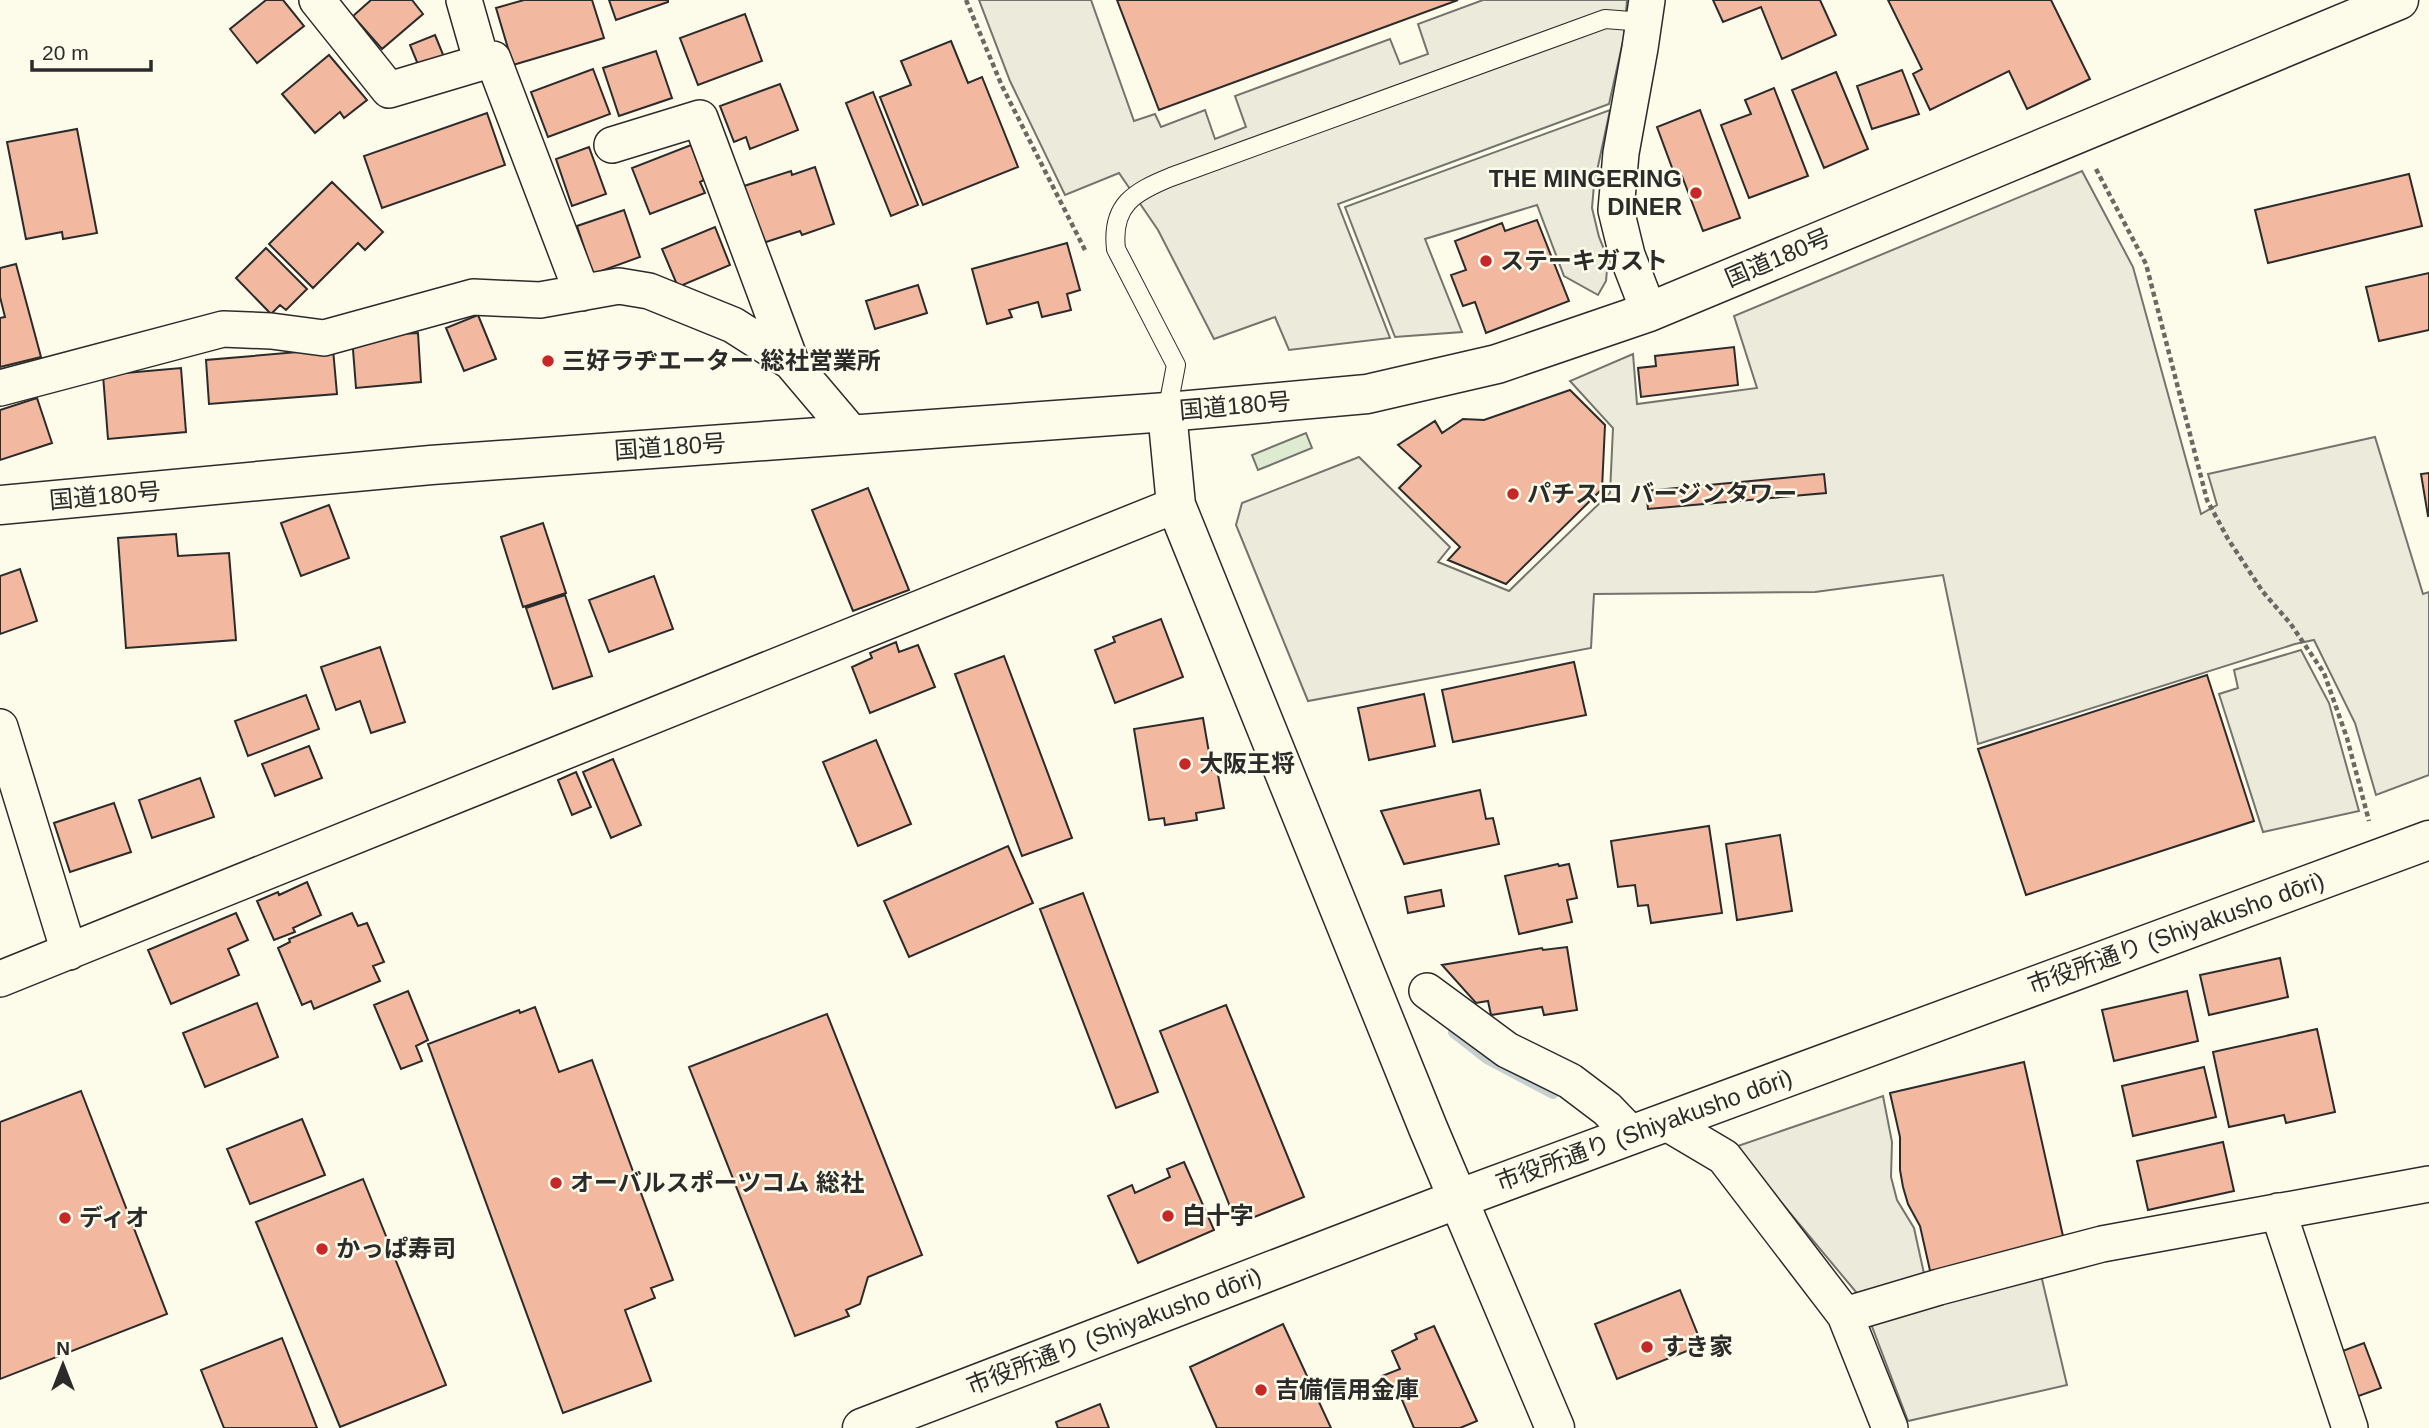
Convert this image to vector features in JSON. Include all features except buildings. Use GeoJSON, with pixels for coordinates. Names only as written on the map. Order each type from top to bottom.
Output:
{"type":"FeatureCollection","features":[{"type":"Feature","properties":{"kind":"main road","name":"国道180号"},"geometry":{"type":"LineString","coordinates":[[0,505],[431,465],[1167,412],[1367,394],[1497,365],[1648,312],[2399,0]]}},
{"type":"Feature","properties":{"kind":"main road"},"geometry":{"type":"LineString","coordinates":[[1167,412],[1175,505],[1458,1199],[1555,1428]]}},
{"type":"Feature","properties":{"kind":"main road","name":"市役所通り (Shiyakusho dōri)"},"geometry":{"type":"LineString","coordinates":[[862,1428],[916,1418],[1458,1199],[2429,839]]}},
{"type":"Feature","properties":{"kind":"street"},"geometry":{"type":"LineString","coordinates":[[317,0],[389,90],[493,59],[582,293]]}},
{"type":"Feature","properties":{"kind":"street"},"geometry":{"type":"LineString","coordinates":[[464,0],[482,63]]}},
{"type":"Feature","properties":{"kind":"street"},"geometry":{"type":"LineString","coordinates":[[1645,11],[1621,153],[1616,210],[1627,255],[1648,312]]}},
{"type":"Feature","properties":{"kind":"street"},"geometry":{"type":"LineString","coordinates":[[612,145],[700,118],[791,362]]}},
{"type":"Feature","properties":{"kind":"street"},"geometry":{"type":"LineString","coordinates":[[0,388],[223,329],[271,331],[324,338],[473,297],[540,300],[620,286],[649,291],[733,325],[791,362],[852,434]]}},
{"type":"Feature","properties":{"kind":"street"},"geometry":{"type":"LineString","coordinates":[[0,979],[1175,505]]}},
{"type":"Feature","properties":{"kind":"street"},"geometry":{"type":"LineString","coordinates":[[0,727],[69,952]]}},
{"type":"Feature","properties":{"kind":"street"},"geometry":{"type":"LineString","coordinates":[[1427,991],[1507,1050],[1570,1081],[1607,1109],[1724,1157],[1845,1315],[1890,1428]]}},
{"type":"Feature","properties":{"kind":"street"},"geometry":{"type":"LineString","coordinates":[[1845,1315],[2102,1244],[2429,1184]]}},
{"type":"Feature","properties":{"kind":"street"},"geometry":{"type":"LineString","coordinates":[[2278,1211],[2350,1428]]}},
{"type":"Feature","properties":{"kind":"lane"},"geometry":{"type":"LineString","coordinates":[[1167,412],[1175,365],[1116,249],[1114,232],[1119,212],[1142,189],[1605,19],[1645,11]]}},
{"type":"Feature","properties":{"kind":"path"},"geometry":{"type":"LineString","coordinates":[[966,0],[1002,86],[1087,254]]}},
{"type":"Feature","properties":{"kind":"path"},"geometry":{"type":"LineString","coordinates":[[2091,159],[2146,264],[2207,500],[2263,592],[2290,623],[2324,673],[2347,738],[2369,821]]}},
{"type":"Feature","properties":{"kind":"green space"},"geometry":{"type":"Polygon","coordinates":[[[1306,433],[1312,448],[1258,470],[1252,455],[1306,433]]]}},
{"type":"Feature","properties":{"kind":"shaded area"},"geometry":{"type":"Polygon","coordinates":[[[979,0],[1091,0],[1134,121],[1155,114],[1161,127],[1205,110],[1215,139],[1246,127],[1235,96],[1390,39],[1400,64],[1428,54],[1418,24],[1483,0],[1627,0],[1624,37],[1609,104],[1338,204],[1390,338],[1289,350],[1275,317],[1214,339],[1158,230],[1119,173],[1065,195],[1010,81],[979,0]]]}},
{"type":"Feature","properties":{"kind":"shaded area"},"geometry":{"type":"Polygon","coordinates":[[[1610,110],[1594,185],[1592,208],[1608,259],[1606,281],[1598,295],[1564,276],[1537,205],[1425,239],[1462,332],[1395,337],[1345,207],[1610,110]]]}},
{"type":"Feature","properties":{"kind":"shaded area"},"geometry":{"type":"Polygon","coordinates":[[[2082,171],[2133,267],[2201,514],[2217,505],[2208,474],[2375,437],[2423,594],[2429,592],[2429,775],[2376,795],[2355,723],[2314,640],[1978,744],[1943,575],[1815,592],[1594,594],[1591,648],[1308,701],[1236,525],[1242,503],[1359,457],[1450,547],[1438,562],[1509,591],[1610,493],[1613,428],[1570,381],[1633,354],[1637,404],[1757,388],[1734,316],[2082,171]]]}},
{"type":"Feature","properties":{"kind":"shaded area"},"geometry":{"type":"Polygon","coordinates":[[[2301,650],[2329,703],[2359,811],[2263,832],[2219,694],[2238,688],[2234,670],[2301,650]]]}},
{"type":"Feature","properties":{"kind":"shaded area"},"geometry":{"type":"Polygon","coordinates":[[[1883,1096],[1892,1142],[1891,1177],[1897,1200],[1914,1228],[1925,1278],[1861,1298],[1735,1147],[1883,1096]]]}},
{"type":"Feature","properties":{"kind":"shaded area"},"geometry":{"type":"Polygon","coordinates":[[[2041,1275],[2067,1385],[1908,1421],[1871,1324],[2041,1275]]]}},
{"type":"Feature","properties":{"kind":"waterway"},"geometry":{"type":"LineString","coordinates":[[1454,1032],[1487,1058],[1553,1093]]}},
{"type":"Feature","properties":{"kind":"place","name":"THE MINGERING DINER"},"geometry":{"type":"Point","coordinates":[1696,193]}},
{"type":"Feature","properties":{"kind":"place","name":"ステーキガスト"},"geometry":{"type":"Point","coordinates":[1486,261]}},
{"type":"Feature","properties":{"kind":"place","name":"三好ラヂエーター 総社営業所"},"geometry":{"type":"Point","coordinates":[548,361]}},
{"type":"Feature","properties":{"kind":"place","name":"パチスロ バージンタワー"},"geometry":{"type":"Point","coordinates":[1513,494]}},
{"type":"Feature","properties":{"kind":"place","name":"大阪王将"},"geometry":{"type":"Point","coordinates":[1185,764]}},
{"type":"Feature","properties":{"kind":"place","name":"オーバルスポーツコム 総社"},"geometry":{"type":"Point","coordinates":[556,1183]}},
{"type":"Feature","properties":{"kind":"place","name":"白十字"},"geometry":{"type":"Point","coordinates":[1168,1216]}},
{"type":"Feature","properties":{"kind":"place","name":"ディオ"},"geometry":{"type":"Point","coordinates":[65,1218]}},
{"type":"Feature","properties":{"kind":"place","name":"かっぱ寿司"},"geometry":{"type":"Point","coordinates":[322,1249]}},
{"type":"Feature","properties":{"kind":"place","name":"すき家"},"geometry":{"type":"Point","coordinates":[1647,1347]}},
{"type":"Feature","properties":{"kind":"place","name":"吉備信用金庫"},"geometry":{"type":"Point","coordinates":[1261,1390]}}]}
